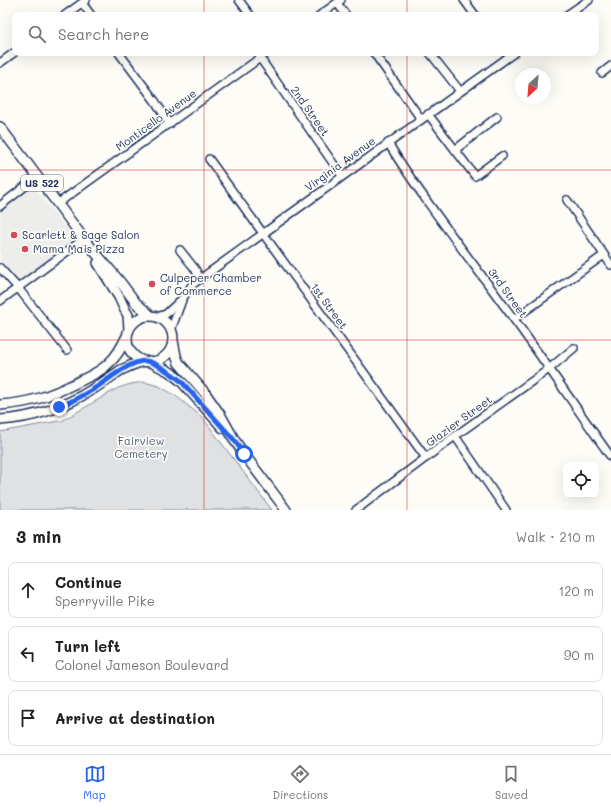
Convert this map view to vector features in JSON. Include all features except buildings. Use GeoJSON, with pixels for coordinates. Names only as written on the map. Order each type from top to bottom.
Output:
{"type":"FeatureCollection","features":[{"type":"Feature","properties":{"kind":"main road","name":"US 522"},"geometry":{"type":"LineString","coordinates":[[0,127],[84,239],[136,303],[154,316],[164,320],[168,325],[171,330],[172,340],[179,363],[205,394],[221,416],[235,441],[253,467],[286,510]]}},
{"type":"Feature","properties":{"kind":"main road","name":"US 522"},"geometry":{"type":"LineString","coordinates":[[84,239],[128,315],[127,343],[129,349],[138,358],[170,372],[181,381],[235,441]]}},
{"type":"Feature","properties":{"kind":"main road"},"geometry":{"type":"LineString","coordinates":[[0,405],[17,404],[40,398],[89,377],[111,361],[119,351],[133,323],[138,318],[154,316]]}},
{"type":"Feature","properties":{"kind":"main road"},"geometry":{"type":"LineString","coordinates":[[0,420],[35,415],[73,401],[129,366],[147,361],[156,361],[162,358],[171,347],[172,340]]}},
{"type":"Feature","properties":{"kind":"street"},"geometry":{"type":"LineString","coordinates":[[239,0],[248,12]]}},
{"type":"Feature","properties":{"kind":"street"},"geometry":{"type":"LineString","coordinates":[[464,0],[473,12]]}},
{"type":"Feature","properties":{"kind":"street"},"geometry":{"type":"LineString","coordinates":[[572,12],[589,0]]}},
{"type":"Feature","properties":{"kind":"street"},"geometry":{"type":"LineString","coordinates":[[69,12],[84,1],[90,12]]}},
{"type":"Feature","properties":{"kind":"street"},"geometry":{"type":"LineString","coordinates":[[324,12],[339,1],[344,12]]}},
{"type":"Feature","properties":{"kind":"street"},"geometry":{"type":"LineString","coordinates":[[0,63],[12,54]]}},
{"type":"Feature","properties":{"kind":"street"},"geometry":{"type":"LineString","coordinates":[[122,56],[170,124]]}},
{"type":"Feature","properties":{"kind":"street","name":"Monticello Avenue"},"geometry":{"type":"LineString","coordinates":[[57,204],[263,56]]}},
{"type":"Feature","properties":{"kind":"street"},"geometry":{"type":"LineString","coordinates":[[376,56],[421,119]]}},
{"type":"Feature","properties":{"kind":"street"},"geometry":{"type":"LineString","coordinates":[[432,56],[460,91]]}},
{"type":"Feature","properties":{"kind":"street","name":"Virginia Avenue"},"geometry":{"type":"LineString","coordinates":[[154,316],[166,314],[183,298],[192,285],[460,91],[504,56]]}},
{"type":"Feature","properties":{"kind":"street","name":"2nd Street"},"geometry":{"type":"LineString","coordinates":[[260,58],[342,176]]}},
{"type":"Feature","properties":{"kind":"street"},"geometry":{"type":"LineString","coordinates":[[602,73],[611,66]]}},
{"type":"Feature","properties":{"kind":"street"},"geometry":{"type":"LineString","coordinates":[[428,114],[475,176],[502,156]]}},
{"type":"Feature","properties":{"kind":"street"},"geometry":{"type":"LineString","coordinates":[[455,150],[498,117]]}},
{"type":"Feature","properties":{"kind":"street","name":"3rd Street"},"geometry":{"type":"LineString","coordinates":[[388,143],[422,195],[514,319],[611,457]]}},
{"type":"Feature","properties":{"kind":"street","name":"1st Street"},"geometry":{"type":"LineString","coordinates":[[209,159],[426,458]]}},
{"type":"Feature","properties":{"kind":"street"},"geometry":{"type":"LineString","coordinates":[[0,206],[37,177]]}},
{"type":"Feature","properties":{"kind":"street"},"geometry":{"type":"LineString","coordinates":[[567,200],[611,265]]}},
{"type":"Feature","properties":{"kind":"street"},"geometry":{"type":"LineString","coordinates":[[0,301],[84,239]]}},
{"type":"Feature","properties":{"kind":"street"},"geometry":{"type":"LineString","coordinates":[[180,250],[200,279]]}},
{"type":"Feature","properties":{"kind":"street"},"geometry":{"type":"LineString","coordinates":[[514,319],[604,255]]}},
{"type":"Feature","properties":{"kind":"street"},"geometry":{"type":"LineString","coordinates":[[0,268],[18,288],[67,350]]}},
{"type":"Feature","properties":{"kind":"street","name":"Virginia Avenue"},"geometry":{"type":"LineString","coordinates":[[171,330],[183,298]]}},
{"type":"Feature","properties":{"kind":"street","name":"Glazier Street"},"geometry":{"type":"LineString","coordinates":[[356,510],[455,436],[549,369],[574,348]]}},
{"type":"Feature","properties":{"kind":"street"},"geometry":{"type":"LineString","coordinates":[[455,436],[506,510]]}},
{"type":"Feature","properties":{"kind":"shaded area"},"geometry":{"type":"Polygon","coordinates":[[[33,187],[73,237],[74,241],[21,282],[15,279],[0,264],[0,212],[33,187]]]}},
{"type":"Feature","properties":{"kind":"green space","name":"Fairview Cemetery"},"geometry":{"type":"Polygon","coordinates":[[[144,382],[159,386],[176,396],[202,417],[272,510],[0,510],[0,432],[60,422],[118,388],[144,382]]]}},
{"type":"Feature","properties":{"kind":"place","name":"Scarlett & Sage Salon"},"geometry":{"type":"Point","coordinates":[14,235]}},
{"type":"Feature","properties":{"kind":"place","name":"Mama Mais Pizza"},"geometry":{"type":"Point","coordinates":[25,249]}},
{"type":"Feature","properties":{"kind":"place","name":"Culpeper Chamber of Commerce"},"geometry":{"type":"Point","coordinates":[152,284]}},
{"type":"Feature","properties":{"kind":"route"},"geometry":{"type":"LineString","coordinates":[[59,407],[84,395],[121,370],[144,361],[149,361],[170,372],[181,381],[235,441],[244,454]]}}]}
